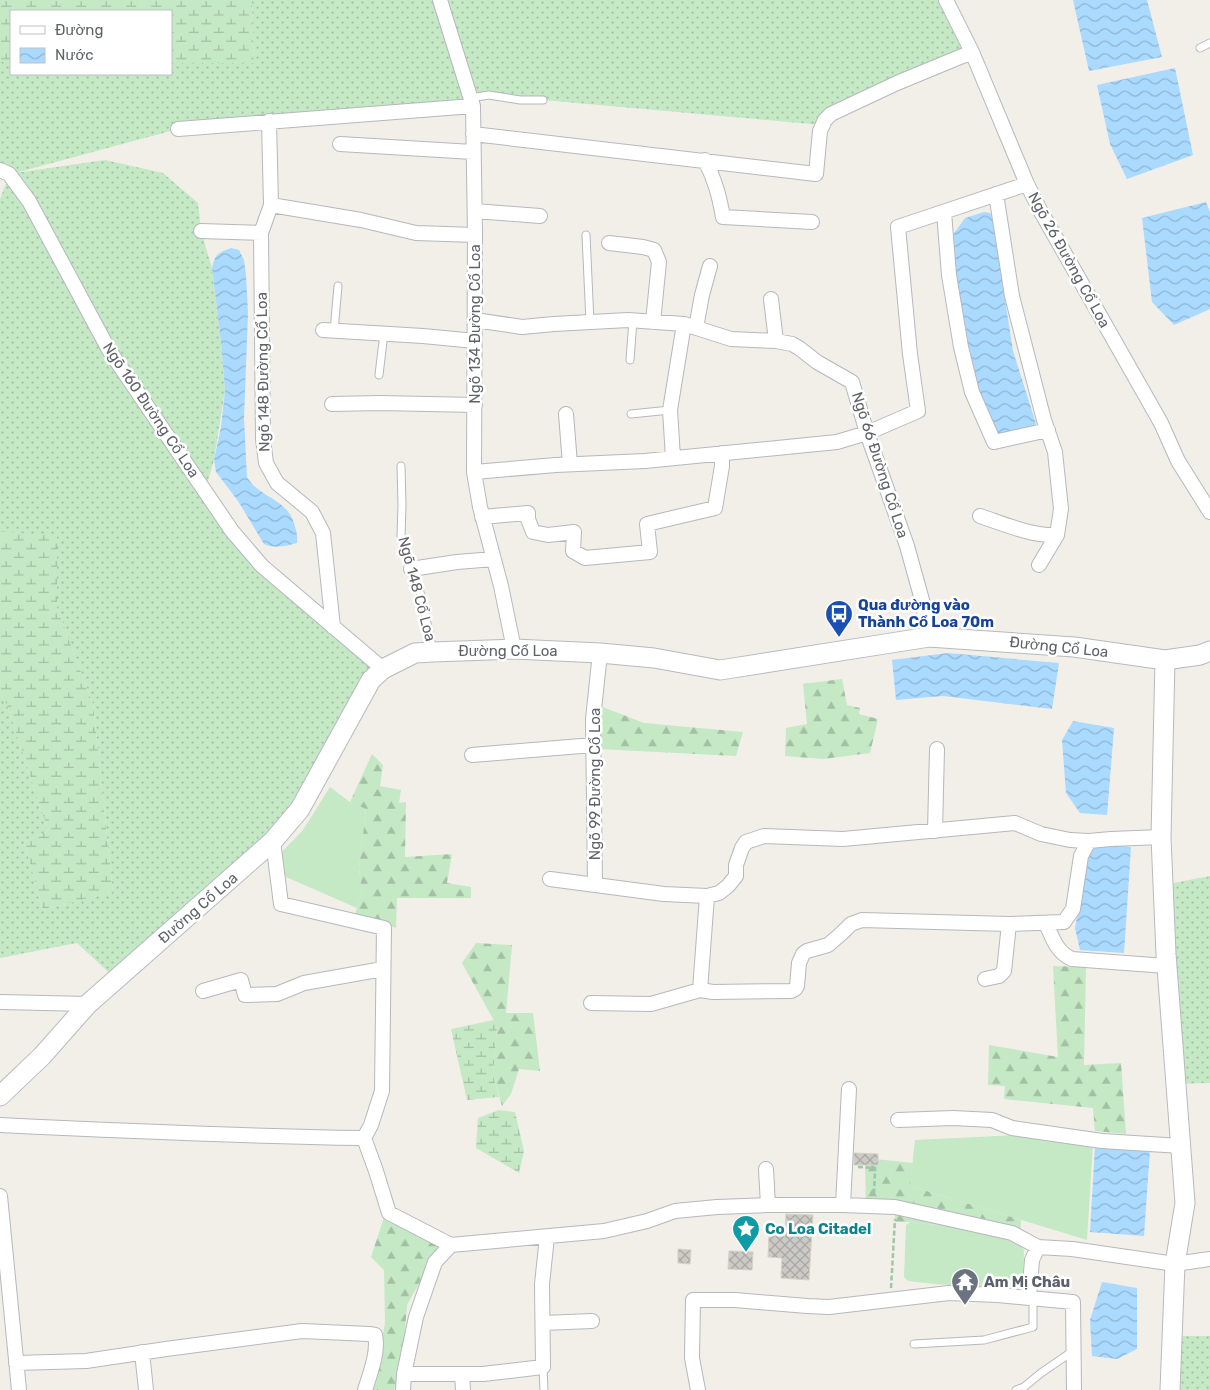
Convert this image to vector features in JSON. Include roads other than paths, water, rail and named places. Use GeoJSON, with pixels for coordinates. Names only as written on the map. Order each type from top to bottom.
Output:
{"type":"FeatureCollection","features":[{"type":"Feature","properties":{"kind":"street","name":"Ngõ 134 Đường Cổ Loa"},"geometry":{"type":"LineString","coordinates":[[440,0],[472,102],[475,235],[474,472],[482,517],[501,586],[514,649]]}},
{"type":"Feature","properties":{"kind":"street","name":"Ngõ 26 Đường Cổ Loa"},"geometry":{"type":"LineString","coordinates":[[946,0],[972,52],[1027,184],[1040,210],[1161,423],[1178,461],[1210,512]]}},
{"type":"Feature","properties":{"kind":"street"},"geometry":{"type":"LineString","coordinates":[[473,134],[816,174],[820,131],[825,120],[831,114],[897,83],[972,52]]}},
{"type":"Feature","properties":{"kind":"street"},"geometry":{"type":"LineString","coordinates":[[178,128],[472,102]]}},
{"type":"Feature","properties":{"kind":"street","name":"Ngõ 148 Đường Cổ Loa"},"geometry":{"type":"LineString","coordinates":[[269,121],[270,205],[261,233],[263,439],[266,463],[277,483],[312,512],[323,533],[334,627]]}},
{"type":"Feature","properties":{"kind":"street"},"geometry":{"type":"LineString","coordinates":[[340,144],[473,152]]}},
{"type":"Feature","properties":{"kind":"street"},"geometry":{"type":"LineString","coordinates":[[704,160],[714,178],[723,217],[812,222]]}},
{"type":"Feature","properties":{"kind":"street","name":"Ngõ 160 Đường Cổ Loa"},"geometry":{"type":"LineString","coordinates":[[0,170],[9,174],[29,201],[109,350],[232,531],[262,566],[334,627]]}},
{"type":"Feature","properties":{"kind":"street"},"geometry":{"type":"LineString","coordinates":[[474,472],[570,464],[646,461],[837,442],[867,433],[918,411],[910,354],[898,227],[1027,184]]}},
{"type":"Feature","properties":{"kind":"street"},"geometry":{"type":"LineString","coordinates":[[996,194],[1012,296],[1055,452],[1061,509],[1057,535],[1039,565]]}},
{"type":"Feature","properties":{"kind":"street"},"geometry":{"type":"LineString","coordinates":[[270,205],[361,220],[416,233],[475,235]]}},
{"type":"Feature","properties":{"kind":"street"},"geometry":{"type":"LineString","coordinates":[[474,211],[540,216]]}},
{"type":"Feature","properties":{"kind":"street"},"geometry":{"type":"LineString","coordinates":[[944,212],[949,275],[961,347],[972,392],[994,442],[1048,430]]}},
{"type":"Feature","properties":{"kind":"street"},"geometry":{"type":"LineString","coordinates":[[202,231],[261,233]]}},
{"type":"Feature","properties":{"kind":"street"},"geometry":{"type":"LineString","coordinates":[[609,243],[654,250],[659,262],[653,322]]}},
{"type":"Feature","properties":{"kind":"street"},"geometry":{"type":"LineString","coordinates":[[673,458],[670,410],[690,326],[702,295],[710,266]]}},
{"type":"Feature","properties":{"kind":"street"},"geometry":{"type":"LineString","coordinates":[[771,299],[776,341]]}},
{"type":"Feature","properties":{"kind":"street","name":"Ngõ 66 Đường Cổ Loa"},"geometry":{"type":"LineString","coordinates":[[475,320],[522,327],[633,320],[690,326],[731,339],[784,342],[799,348],[817,362],[852,382],[867,433],[907,546],[922,600],[929,637]]}},
{"type":"Feature","properties":{"kind":"street"},"geometry":{"type":"LineString","coordinates":[[329,331],[384,333],[475,341]]}},
{"type":"Feature","properties":{"kind":"street"},"geometry":{"type":"LineString","coordinates":[[332,404],[474,405]]}},
{"type":"Feature","properties":{"kind":"street"},"geometry":{"type":"LineString","coordinates":[[566,414],[570,464]]}},
{"type":"Feature","properties":{"kind":"street"},"geometry":{"type":"LineString","coordinates":[[482,517],[528,513],[528,519],[533,532],[548,535],[574,532],[573,551],[585,558],[650,552],[647,524],[714,508],[722,466],[722,453]]}},
{"type":"Feature","properties":{"kind":"street"},"geometry":{"type":"LineString","coordinates":[[980,516],[1022,530],[1057,535]]}},
{"type":"Feature","properties":{"kind":"street"},"geometry":{"type":"LineString","coordinates":[[411,569],[457,562],[494,560]]}},
{"type":"Feature","properties":{"kind":"street"},"geometry":{"type":"LineString","coordinates":[[334,627],[383,669]]}},
{"type":"Feature","properties":{"kind":"street","name":"Đường Cổ Loa"},"geometry":{"type":"LineString","coordinates":[[0,1096],[42,1056],[88,1004],[273,841],[300,809],[371,680],[383,669],[415,653],[514,649],[600,653],[654,658],[720,670],[929,637],[1074,647],[1165,660],[1200,655],[1210,651]]}},
{"type":"Feature","properties":{"kind":"street","name":"Ngõ 99 Đường Cổ Loa"},"geometry":{"type":"LineString","coordinates":[[596,885],[593,720],[600,653]]}},
{"type":"Feature","properties":{"kind":"street"},"geometry":{"type":"LineString","coordinates":[[1165,660],[1161,837],[1166,966],[1185,1203],[1175,1264],[1170,1390]]}},
{"type":"Feature","properties":{"kind":"street"},"geometry":{"type":"LineString","coordinates":[[472,755],[593,745]]}},
{"type":"Feature","properties":{"kind":"street"},"geometry":{"type":"LineString","coordinates":[[935,831],[937,749]]}},
{"type":"Feature","properties":{"kind":"street"},"geometry":{"type":"LineString","coordinates":[[550,879],[664,894],[707,896],[718,893],[728,886],[736,876],[736,865],[746,842],[764,836],[843,839],[1015,823],[1041,834],[1070,840],[1089,841],[1161,837]]}},
{"type":"Feature","properties":{"kind":"street"},"geometry":{"type":"LineString","coordinates":[[273,841],[281,904],[384,928],[382,1091],[371,1125],[364,1138],[389,1213],[451,1245],[604,1231],[675,1211],[768,1205],[843,1205],[895,1207],[1012,1232],[1038,1248],[1072,1249],[1175,1264],[1210,1259]]}},
{"type":"Feature","properties":{"kind":"street"},"geometry":{"type":"LineString","coordinates":[[591,1003],[651,1004],[700,990],[712,992],[793,991],[797,986],[799,963],[803,954],[807,950],[828,945],[851,924],[862,920],[1009,924],[1064,922],[1073,908],[1081,856],[1089,841]]}},
{"type":"Feature","properties":{"kind":"street"},"geometry":{"type":"LineString","coordinates":[[700,990],[707,896]]}},
{"type":"Feature","properties":{"kind":"street"},"geometry":{"type":"LineString","coordinates":[[985,979],[999,976],[1004,971],[1009,924]]}},
{"type":"Feature","properties":{"kind":"street"},"geometry":{"type":"LineString","coordinates":[[1046,924],[1057,948],[1064,956],[1072,959],[1166,966]]}},
{"type":"Feature","properties":{"kind":"street"},"geometry":{"type":"LineString","coordinates":[[203,991],[241,980],[245,996],[277,994],[304,983],[383,969]]}},
{"type":"Feature","properties":{"kind":"street"},"geometry":{"type":"LineString","coordinates":[[0,1002],[88,1004]]}},
{"type":"Feature","properties":{"kind":"street"},"geometry":{"type":"LineString","coordinates":[[843,1205],[849,1089]]}},
{"type":"Feature","properties":{"kind":"street"},"geometry":{"type":"LineString","coordinates":[[898,1120],[953,1118],[992,1120],[1012,1128],[1102,1141],[1181,1146]]}},
{"type":"Feature","properties":{"kind":"street"},"geometry":{"type":"LineString","coordinates":[[0,1125],[169,1134],[364,1138]]}},
{"type":"Feature","properties":{"kind":"street"},"geometry":{"type":"LineString","coordinates":[[766,1169],[768,1205]]}},
{"type":"Feature","properties":{"kind":"street"},"geometry":{"type":"LineString","coordinates":[[0,1196],[4,1289],[19,1390]]}},
{"type":"Feature","properties":{"kind":"street"},"geometry":{"type":"LineString","coordinates":[[404,1374],[483,1374],[543,1367],[542,1284],[547,1237]]}},
{"type":"Feature","properties":{"kind":"street"},"geometry":{"type":"LineString","coordinates":[[403,1390],[404,1374],[416,1317],[434,1262],[451,1245]]}},
{"type":"Feature","properties":{"kind":"street"},"geometry":{"type":"LineString","coordinates":[[1031,1298],[1032,1260],[1038,1248]]}},
{"type":"Feature","properties":{"kind":"street"},"geometry":{"type":"LineString","coordinates":[[698,1390],[692,1358],[693,1300],[735,1300],[829,1307],[949,1293],[1073,1302],[1074,1390]]}},
{"type":"Feature","properties":{"kind":"street"},"geometry":{"type":"LineString","coordinates":[[542,1323],[592,1321]]}},
{"type":"Feature","properties":{"kind":"street"},"geometry":{"type":"LineString","coordinates":[[16,1363],[86,1361],[302,1330],[369,1334],[374,1335],[376,1343],[373,1366],[366,1390]]}},
{"type":"Feature","properties":{"kind":"street"},"geometry":{"type":"LineString","coordinates":[[142,1352],[146,1390]]}},
{"type":"Feature","properties":{"kind":"street"},"geometry":{"type":"LineString","coordinates":[[462,1374],[462,1390]]}},
{"type":"Feature","properties":{"kind":"lane"},"geometry":{"type":"LineString","coordinates":[[1200,48],[1210,43]]}},
{"type":"Feature","properties":{"kind":"lane"},"geometry":{"type":"LineString","coordinates":[[472,102],[488,95],[520,100],[543,100]]}},
{"type":"Feature","properties":{"kind":"lane"},"geometry":{"type":"LineString","coordinates":[[586,235],[590,322]]}},
{"type":"Feature","properties":{"kind":"lane"},"geometry":{"type":"LineString","coordinates":[[329,331],[338,286]]}},
{"type":"Feature","properties":{"kind":"lane"},"geometry":{"type":"LineString","coordinates":[[630,360],[633,320]]}},
{"type":"Feature","properties":{"kind":"lane"},"geometry":{"type":"LineString","coordinates":[[380,375],[384,333]]}},
{"type":"Feature","properties":{"kind":"lane"},"geometry":{"type":"LineString","coordinates":[[631,414],[670,410]]}},
{"type":"Feature","properties":{"kind":"lane","name":"Ngõ 148 Cổ Loa"},"geometry":{"type":"LineString","coordinates":[[401,466],[401,536],[421,595],[433,652]]}},
{"type":"Feature","properties":{"kind":"lane"},"geometry":{"type":"LineString","coordinates":[[914,1344],[984,1340],[1033,1327],[1031,1298]]}},
{"type":"Feature","properties":{"kind":"lane"},"geometry":{"type":"LineString","coordinates":[[1016,1390],[1024,1387],[1073,1350]]}},
{"type":"Feature","properties":{"kind":"lane"},"geometry":{"type":"LineString","coordinates":[[543,1367],[544,1390]]}},
{"type":"Feature","properties":{"kind":"water"},"geometry":{"type":"Polygon","coordinates":[[[1073,0],[1147,0],[1162,57],[1089,71],[1073,0]]]}},
{"type":"Feature","properties":{"kind":"water"},"geometry":{"type":"Polygon","coordinates":[[[1175,68],[1193,155],[1127,179],[1110,144],[1097,85],[1175,68]]]}},
{"type":"Feature","properties":{"kind":"water"},"geometry":{"type":"Polygon","coordinates":[[[1206,202],[1210,212],[1210,309],[1174,325],[1152,302],[1142,218],[1206,202]]]}},
{"type":"Feature","properties":{"kind":"water"},"geometry":{"type":"Polygon","coordinates":[[[984,212],[990,213],[992,217],[1013,351],[1038,430],[997,438],[974,381],[963,340],[952,236],[965,218],[984,212]]]}},
{"type":"Feature","properties":{"kind":"water"},"geometry":{"type":"Polygon","coordinates":[[[231,248],[239,250],[244,260],[246,275],[248,313],[244,419],[247,477],[258,490],[279,503],[290,515],[296,531],[297,543],[285,546],[276,547],[264,544],[238,501],[216,472],[214,460],[221,427],[225,390],[212,268],[214,260],[218,255],[231,248]]]}},
{"type":"Feature","properties":{"kind":"water"},"geometry":{"type":"Polygon","coordinates":[[[948,653],[1059,663],[1052,709],[943,696],[896,700],[892,660],[948,653]]]}},
{"type":"Feature","properties":{"kind":"water"},"geometry":{"type":"Polygon","coordinates":[[[1073,721],[1114,728],[1107,815],[1080,813],[1066,793],[1062,740],[1073,721]]]}},
{"type":"Feature","properties":{"kind":"water"},"geometry":{"type":"Polygon","coordinates":[[[1097,843],[1131,847],[1124,953],[1080,950],[1075,928],[1089,850],[1097,843]]]}},
{"type":"Feature","properties":{"kind":"water"},"geometry":{"type":"Polygon","coordinates":[[[1095,1146],[1150,1150],[1144,1236],[1090,1232],[1095,1146]]]}},
{"type":"Feature","properties":{"kind":"water"},"geometry":{"type":"Polygon","coordinates":[[[1102,1282],[1137,1288],[1137,1349],[1117,1359],[1092,1356],[1090,1320],[1102,1282]]]}},
{"type":"Feature","properties":{"kind":"place","name":"Qua đường vào Thành Cổ Loa 70m"},"geometry":{"type":"Point","coordinates":[839,638]}},
{"type":"Feature","properties":{"kind":"place","name":"Co Loa Citadel"},"geometry":{"type":"Point","coordinates":[746,1253]}},
{"type":"Feature","properties":{"kind":"place","name":"Am Mị Châu"},"geometry":{"type":"Point","coordinates":[965,1306]}}]}
